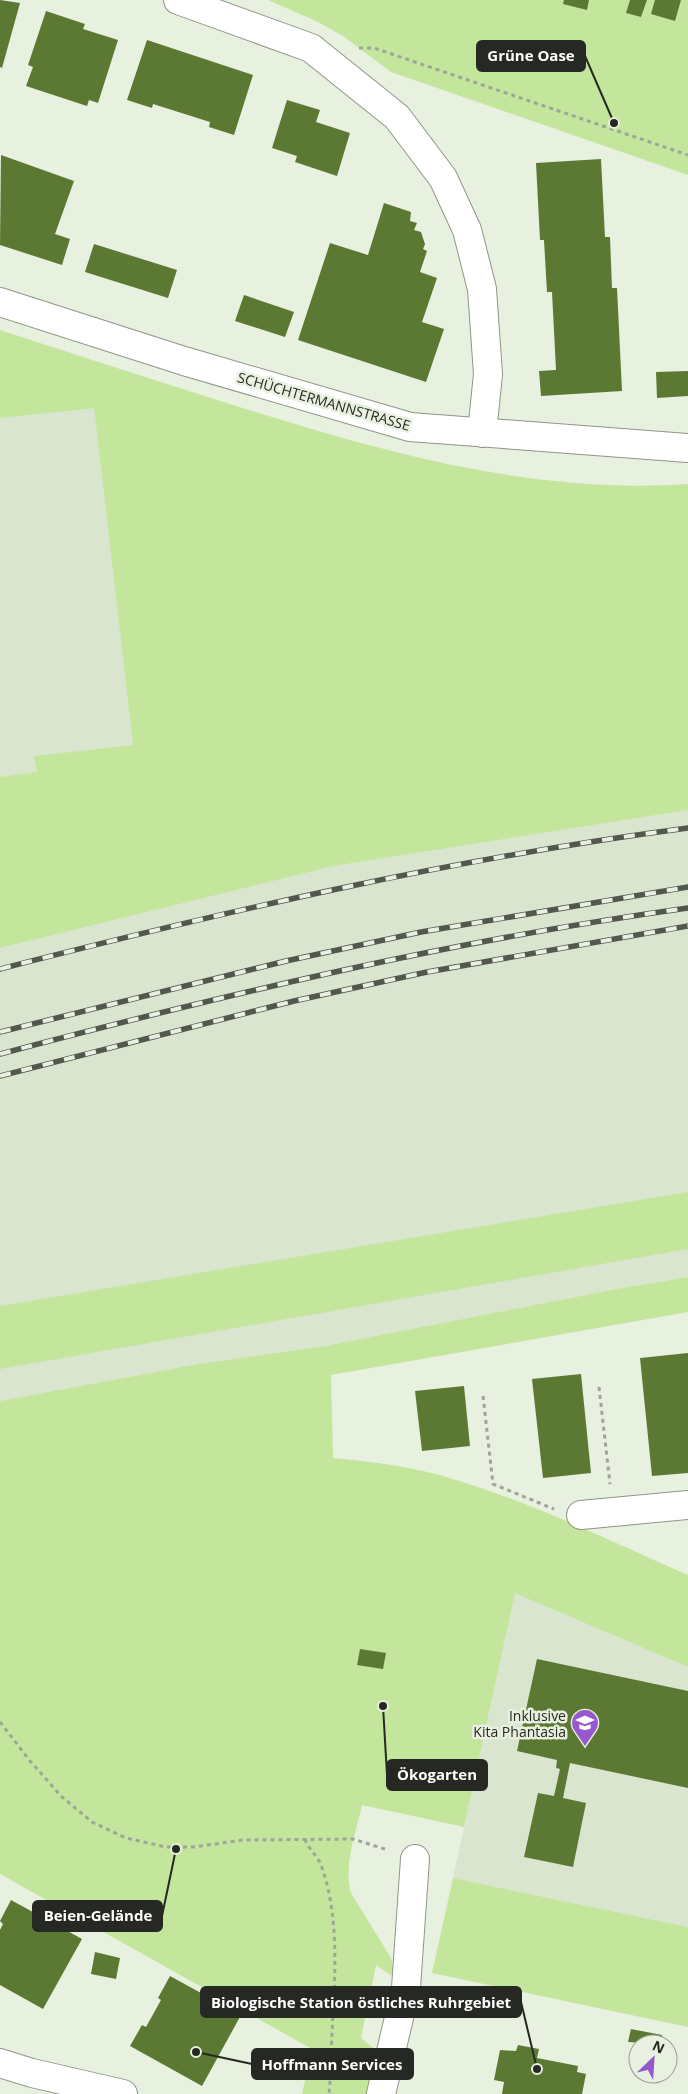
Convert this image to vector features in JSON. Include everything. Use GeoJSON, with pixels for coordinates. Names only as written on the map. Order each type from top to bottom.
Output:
{"type":"FeatureCollection","features":[{"type":"Feature","properties":{"kind":"street"},"geometry":{"type":"LineString","coordinates":[[178,0],[311,48],[397,117],[443,178],[467,230],[482,289],[488,374],[482,433]]}},
{"type":"Feature","properties":{"kind":"street","name":"SCHÜCHTERMANNSTRASSE"},"geometry":{"type":"LineString","coordinates":[[0,302],[184,361],[410,428],[688,448]]}},
{"type":"Feature","properties":{"kind":"street"},"geometry":{"type":"LineString","coordinates":[[581,1515],[688,1505]]}},
{"type":"Feature","properties":{"kind":"street"},"geometry":{"type":"LineString","coordinates":[[381,2094],[406,1988],[415,1859]]}},
{"type":"Feature","properties":{"kind":"street"},"geometry":{"type":"LineString","coordinates":[[0,2063],[32,2073],[123,2094]]}},
{"type":"Feature","properties":{"kind":"path"},"geometry":{"type":"LineString","coordinates":[[356,48],[374,48],[688,155]]}},
{"type":"Feature","properties":{"kind":"path"},"geometry":{"type":"LineString","coordinates":[[600,1387],[613,1512]]}},
{"type":"Feature","properties":{"kind":"path"},"geometry":{"type":"LineString","coordinates":[[483,1396],[493,1484],[558,1510],[581,1515]]}},
{"type":"Feature","properties":{"kind":"path"},"geometry":{"type":"LineString","coordinates":[[0,1722],[30,1761],[61,1796],[92,1822],[126,1838],[166,1847],[194,1847],[243,1840],[352,1839],[415,1859]]}},
{"type":"Feature","properties":{"kind":"path"},"geometry":{"type":"LineString","coordinates":[[305,1839],[308,1848],[320,1863],[328,1894],[333,1934],[334,1990],[329,2094]]}},
{"type":"Feature","properties":{"kind":"shaded area"},"geometry":{"type":"Polygon","coordinates":[[[94,407],[133,745],[34,756],[37,772],[0,777],[0,418],[94,407]]]}},
{"type":"Feature","properties":{"kind":"shaded area"},"geometry":{"type":"Polygon","coordinates":[[[688,810],[688,1277],[616,1289],[325,1346],[198,1364],[0,1401],[0,948],[334,866],[688,810]]]}},
{"type":"Feature","properties":{"kind":"shaded area","name":"Inklusive Kita Phantasia"},"geometry":{"type":"Polygon","coordinates":[[[515,1592],[688,1667],[688,1927],[453,1878],[515,1592]]]}},
{"type":"Feature","properties":{"kind":"green space"},"geometry":{"type":"Polygon","coordinates":[[[268,0],[688,0],[688,175],[391,72],[343,36],[318,22],[268,0]]]}},
{"type":"Feature","properties":{"kind":"green space"},"geometry":{"type":"Polygon","coordinates":[[[0,330],[314,430],[419,458],[526,478],[633,486],[688,484],[688,810],[334,866],[0,948],[0,777],[37,772],[34,756],[133,745],[94,408],[0,418],[0,330]]]}},
{"type":"Feature","properties":{"kind":"green space"},"geometry":{"type":"Polygon","coordinates":[[[688,1192],[688,1249],[0,1369],[0,1306],[688,1192]]]}},
{"type":"Feature","properties":{"kind":"green space"},"geometry":{"type":"Polygon","coordinates":[[[688,1277],[688,1312],[331,1375],[333,1458],[380,1463],[441,1475],[515,1500],[688,1575],[688,1667],[515,1593],[464,1827],[362,1805],[349,1860],[348,1871],[351,1893],[391,1958],[395,1978],[376,1965],[361,2038],[378,2052],[370,2094],[302,2094],[312,2049],[0,1874],[0,1401],[198,1364],[325,1346],[616,1289],[688,1277]]]}},
{"type":"Feature","properties":{"kind":"green space"},"geometry":{"type":"Polygon","coordinates":[[[453,1878],[688,1927],[688,2027],[432,1973],[453,1878]]]}},
{"type":"Feature","properties":{"kind":"building"},"geometry":{"type":"Polygon","coordinates":[[[0,0],[20,3],[2,68],[0,67],[0,0]]]}},
{"type":"Feature","properties":{"kind":"building"},"geometry":{"type":"Polygon","coordinates":[[[564,0],[589,0],[587,10],[563,4],[564,0]]]}},
{"type":"Feature","properties":{"kind":"building"},"geometry":{"type":"Polygon","coordinates":[[[630,0],[647,0],[641,17],[626,13],[630,0]]]}},
{"type":"Feature","properties":{"kind":"building"},"geometry":{"type":"Polygon","coordinates":[[[655,0],[681,0],[675,21],[651,14],[655,0]]]}},
{"type":"Feature","properties":{"kind":"building"},"geometry":{"type":"Polygon","coordinates":[[[46,11],[85,24],[83,29],[118,40],[98,103],[89,100],[87,106],[26,86],[33,67],[28,65],[46,11]]]}},
{"type":"Feature","properties":{"kind":"building"},"geometry":{"type":"Polygon","coordinates":[[[147,40],[253,75],[234,135],[209,127],[210,122],[153,104],[152,108],[127,100],[147,40]]]}},
{"type":"Feature","properties":{"kind":"building"},"geometry":{"type":"Polygon","coordinates":[[[287,100],[320,110],[316,122],[350,133],[337,176],[295,162],[297,156],[272,148],[287,100]]]}},
{"type":"Feature","properties":{"kind":"building"},"geometry":{"type":"Polygon","coordinates":[[[1,155],[74,181],[55,234],[70,239],[62,265],[0,245],[1,155]]]}},
{"type":"Feature","properties":{"kind":"building"},"geometry":{"type":"Polygon","coordinates":[[[601,159],[605,237],[610,237],[612,288],[617,288],[622,391],[541,396],[539,371],[556,370],[552,292],[547,292],[544,240],[540,240],[536,163],[601,159]]]}},
{"type":"Feature","properties":{"kind":"building"},"geometry":{"type":"Polygon","coordinates":[[[384,203],[411,212],[410,221],[417,223],[414,230],[421,232],[425,244],[423,249],[427,251],[420,272],[437,278],[422,322],[444,329],[426,382],[298,340],[330,243],[368,255],[384,203]]]}},
{"type":"Feature","properties":{"kind":"building"},"geometry":{"type":"Polygon","coordinates":[[[94,244],[177,270],[168,298],[85,272],[94,244]]]}},
{"type":"Feature","properties":{"kind":"building"},"geometry":{"type":"Polygon","coordinates":[[[244,295],[294,312],[285,337],[235,321],[244,295]]]}},
{"type":"Feature","properties":{"kind":"building"},"geometry":{"type":"Polygon","coordinates":[[[688,371],[688,396],[657,398],[656,372],[688,371]]]}},
{"type":"Feature","properties":{"kind":"building"},"geometry":{"type":"Polygon","coordinates":[[[688,1353],[688,1473],[652,1476],[640,1358],[688,1353]]]}},
{"type":"Feature","properties":{"kind":"building"},"geometry":{"type":"Polygon","coordinates":[[[581,1374],[591,1473],[543,1478],[532,1379],[581,1374]]]}},
{"type":"Feature","properties":{"kind":"building"},"geometry":{"type":"Polygon","coordinates":[[[464,1386],[470,1446],[422,1451],[415,1391],[464,1386]]]}},
{"type":"Feature","properties":{"kind":"building"},"geometry":{"type":"Polygon","coordinates":[[[360,1649],[386,1653],[383,1669],[357,1665],[360,1649]]]}},
{"type":"Feature","properties":{"kind":"building"},"geometry":{"type":"Polygon","coordinates":[[[537,1659],[688,1691],[688,1788],[570,1763],[563,1798],[586,1803],[573,1867],[524,1857],[538,1793],[554,1796],[560,1769],[556,1768],[557,1760],[517,1751],[537,1659]]]}},
{"type":"Feature","properties":{"kind":"building"},"geometry":{"type":"Polygon","coordinates":[[[11,1900],[82,1939],[43,2009],[0,1985],[0,1930],[3,1924],[0,1921],[11,1900]]]}},
{"type":"Feature","properties":{"kind":"building"},"geometry":{"type":"Polygon","coordinates":[[[95,1952],[120,1958],[116,1979],[91,1974],[95,1952]]]}},
{"type":"Feature","properties":{"kind":"building"},"geometry":{"type":"Polygon","coordinates":[[[170,1976],[241,2015],[202,2086],[130,2046],[142,2025],[146,2027],[161,2000],[158,1998],[170,1976]]]}},
{"type":"Feature","properties":{"kind":"building"},"geometry":{"type":"Polygon","coordinates":[[[631,2029],[657,2034],[630,2034],[631,2029]]]}},
{"type":"Feature","properties":{"kind":"building"},"geometry":{"type":"Polygon","coordinates":[[[518,2045],[539,2049],[537,2058],[578,2066],[577,2072],[586,2074],[582,2094],[502,2094],[504,2082],[494,2080],[500,2050],[516,2051],[518,2045]]]}},
{"type":"Feature","properties":{"kind":"railway"},"geometry":{"type":"LineString","coordinates":[[0,969],[170,927],[342,888],[514,855],[688,828]]}},
{"type":"Feature","properties":{"kind":"railway"},"geometry":{"type":"LineString","coordinates":[[0,1032],[286,961],[421,932],[688,887]]}},
{"type":"Feature","properties":{"kind":"railway"},"geometry":{"type":"LineString","coordinates":[[0,1054],[170,1010],[342,970],[514,936],[688,908]]}},
{"type":"Feature","properties":{"kind":"railway"},"geometry":{"type":"LineString","coordinates":[[0,1076],[294,1001],[427,972],[688,926]]}},
{"type":"Feature","properties":{"kind":"place","name":"Grüne Oase"},"geometry":{"type":"Point","coordinates":[614,123]}},
{"type":"Feature","properties":{"kind":"place","name":"Ökogarten"},"geometry":{"type":"Point","coordinates":[383,1706]}},
{"type":"Feature","properties":{"kind":"place","name":"Inklusive Kita Phantasia"},"geometry":{"type":"Point","coordinates":[585,1747]}},
{"type":"Feature","properties":{"kind":"place","name":"Beien-Gelände"},"geometry":{"type":"Point","coordinates":[176,1849]}},
{"type":"Feature","properties":{"kind":"place","name":"Hoffmann Services"},"geometry":{"type":"Point","coordinates":[196,2052]}},
{"type":"Feature","properties":{"kind":"place","name":"Biologische Station östliches Ruhrgebiet"},"geometry":{"type":"Point","coordinates":[537,2069]}}]}
